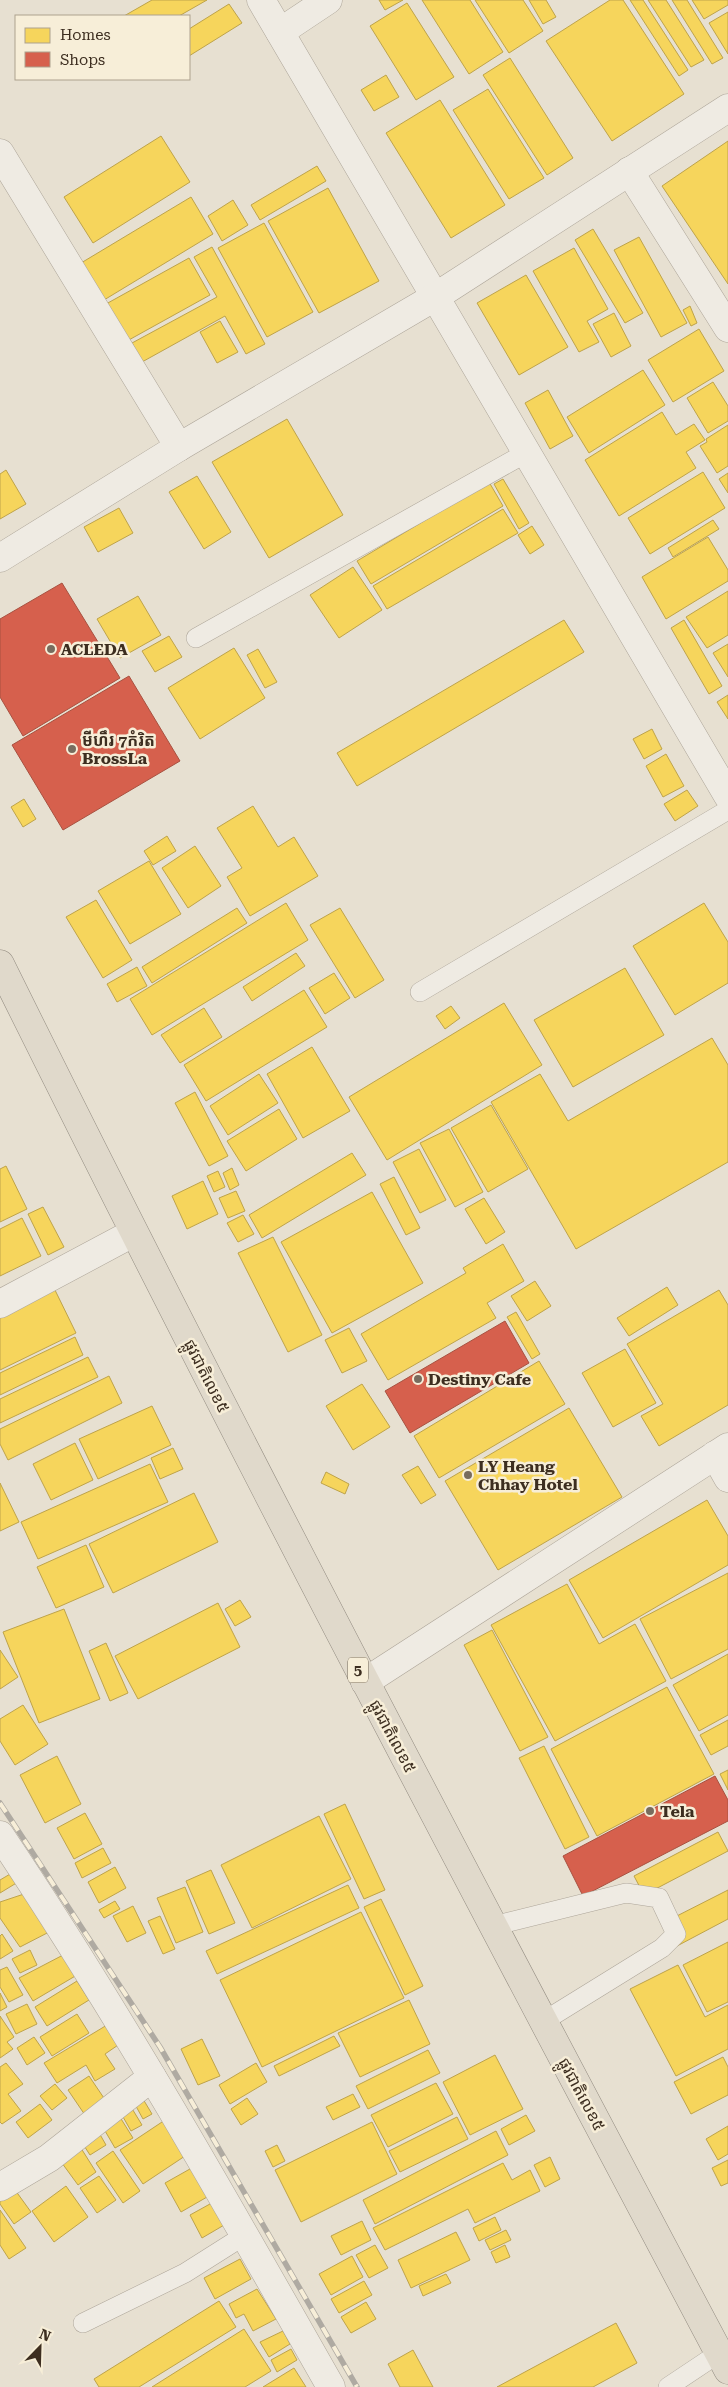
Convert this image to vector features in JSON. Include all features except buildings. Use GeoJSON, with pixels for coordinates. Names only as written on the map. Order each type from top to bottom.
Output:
{"type":"FeatureCollection","features":[{"type":"Feature","properties":{"kind":"highway","name":"ផ្លូវជាតិលេខ៥"},"geometry":{"type":"LineString","coordinates":[[0,964],[133,1233],[364,1682],[724,2362]]}},
{"type":"Feature","properties":{"kind":"street"},"geometry":{"type":"LineString","coordinates":[[261,0],[728,796]]}},
{"type":"Feature","properties":{"kind":"street"},"geometry":{"type":"LineString","coordinates":[[280,32],[328,0]]}},
{"type":"Feature","properties":{"kind":"street"},"geometry":{"type":"LineString","coordinates":[[0,558],[179,447],[434,297],[728,108]]}},
{"type":"Feature","properties":{"kind":"street"},"geometry":{"type":"LineString","coordinates":[[0,153],[179,447]]}},
{"type":"Feature","properties":{"kind":"street"},"geometry":{"type":"LineString","coordinates":[[629,172],[728,328]]}},
{"type":"Feature","properties":{"kind":"street"},"geometry":{"type":"LineString","coordinates":[[0,1304],[133,1233]]}},
{"type":"Feature","properties":{"kind":"street"},"geometry":{"type":"LineString","coordinates":[[364,1682],[724,1460]]}},
{"type":"Feature","properties":{"kind":"street"},"geometry":{"type":"LineString","coordinates":[[0,1835],[117,2017],[245,2235],[330,2387]]}},
{"type":"Feature","properties":{"kind":"street"},"geometry":{"type":"LineString","coordinates":[[0,2187],[49,2158],[152,2077]]}},
{"type":"Feature","properties":{"kind":"lane"},"geometry":{"type":"LineString","coordinates":[[196,638],[526,453]]}},
{"type":"Feature","properties":{"kind":"lane"},"geometry":{"type":"LineString","coordinates":[[420,992],[728,810]]}},
{"type":"Feature","properties":{"kind":"lane"},"geometry":{"type":"LineString","coordinates":[[493,1926],[626,1893],[659,1898],[676,1934],[662,1948],[544,2021]]}},
{"type":"Feature","properties":{"kind":"lane"},"geometry":{"type":"LineString","coordinates":[[83,2324],[185,2273],[245,2235]]}},
{"type":"Feature","properties":{"kind":"lane"},"geometry":{"type":"LineString","coordinates":[[668,2387],[724,2362]]}},
{"type":"Feature","properties":{"kind":"railway"},"geometry":{"type":"LineString","coordinates":[[0,1803],[160,2047],[357,2387]]}},
{"type":"Feature","properties":{"kind":"place","name":"ACLEDA"},"geometry":{"type":"Point","coordinates":[51,649]}},
{"type":"Feature","properties":{"kind":"place","name":"មីហឹរ 7កំរិត BrossLa"},"geometry":{"type":"Point","coordinates":[72,749]}},
{"type":"Feature","properties":{"kind":"place","name":"Destiny Cafe"},"geometry":{"type":"Point","coordinates":[418,1379]}},
{"type":"Feature","properties":{"kind":"place","name":"LY Heang Chhay Hotel"},"geometry":{"type":"Point","coordinates":[468,1475]}},
{"type":"Feature","properties":{"kind":"place","name":"Tela"},"geometry":{"type":"Point","coordinates":[650,1811]}}]}
